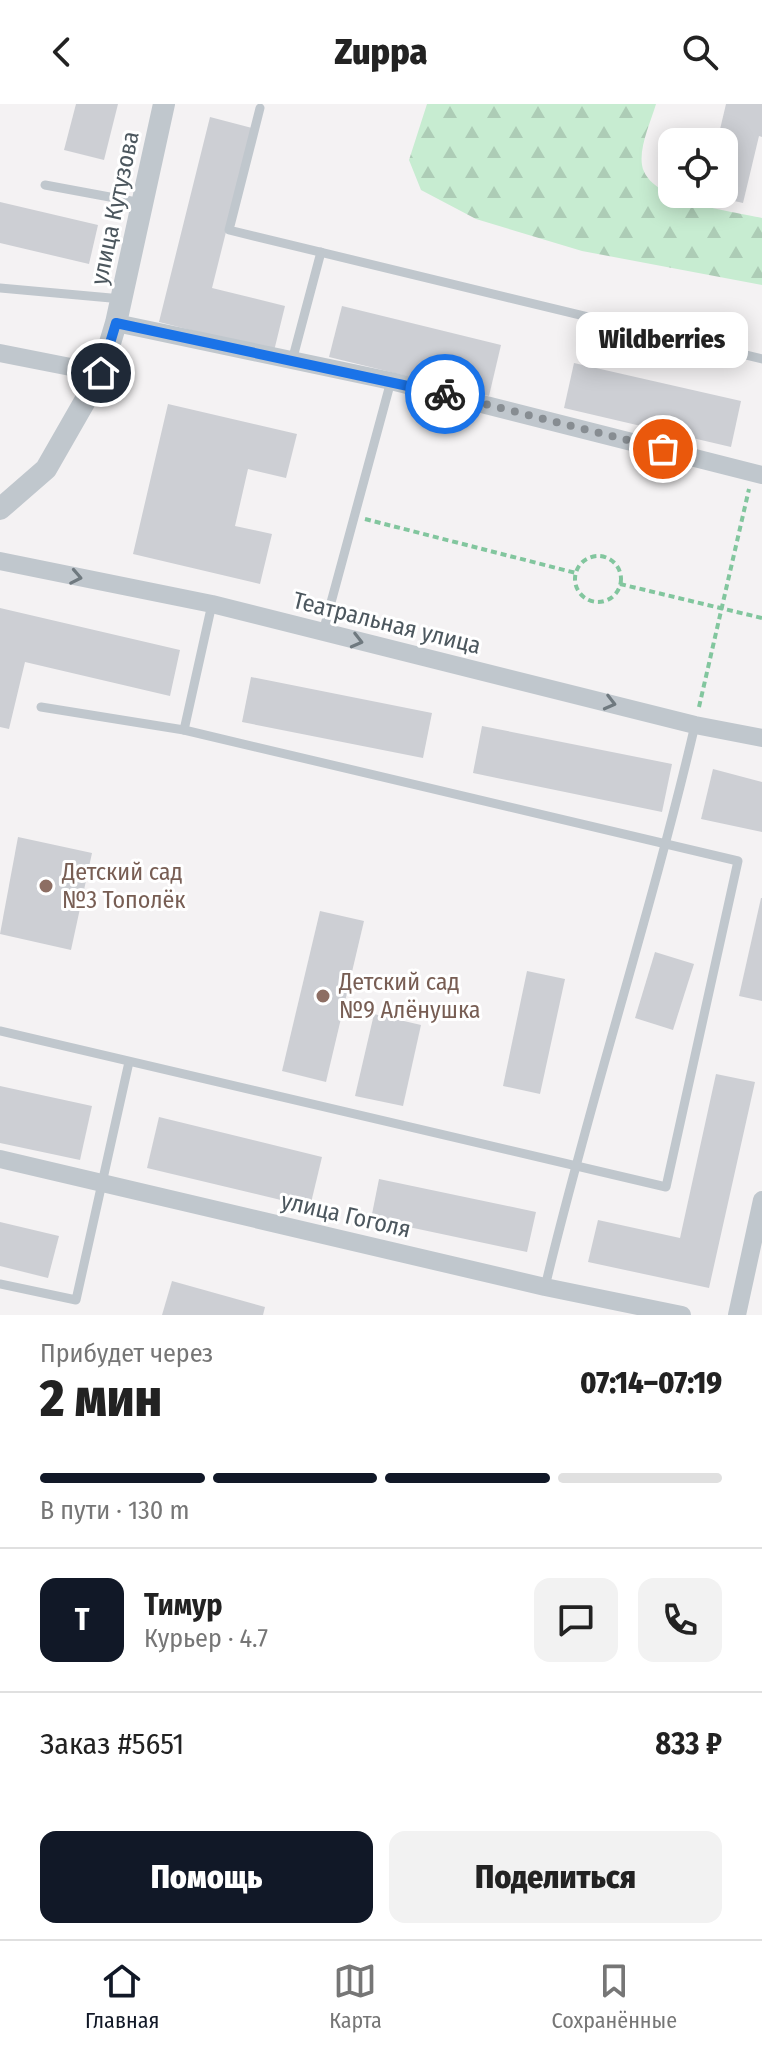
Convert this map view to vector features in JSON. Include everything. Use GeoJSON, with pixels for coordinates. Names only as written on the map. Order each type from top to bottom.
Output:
{"type":"FeatureCollection","features":[{"type":"Feature","properties":{"kind":"street","name":"улица Кутузова"},"geometry":{"type":"LineString","coordinates":[[0,509],[46,469],[101,373],[122,299],[164,104]]}},
{"type":"Feature","properties":{"kind":"street"},"geometry":{"type":"LineString","coordinates":[[116,323],[391,381],[758,474]]}},
{"type":"Feature","properties":{"kind":"street"},"geometry":{"type":"LineString","coordinates":[[0,353],[101,373]]}},
{"type":"Feature","properties":{"kind":"street","name":"Театральная улица"},"geometry":{"type":"LineString","coordinates":[[0,561],[212,604],[695,725],[762,738]]}},
{"type":"Feature","properties":{"kind":"street","name":"улица Гоголя"},"geometry":{"type":"LineString","coordinates":[[0,1159],[545,1287],[682,1315]]}},
{"type":"Feature","properties":{"kind":"street"},"geometry":{"type":"LineString","coordinates":[[737,1315],[762,1200]]}},
{"type":"Feature","properties":{"kind":"lane"},"geometry":{"type":"LineString","coordinates":[[260,108],[229,230],[762,359]]}},
{"type":"Feature","properties":{"kind":"lane"},"geometry":{"type":"LineString","coordinates":[[45,185],[142,203]]}},
{"type":"Feature","properties":{"kind":"lane"},"geometry":{"type":"LineString","coordinates":[[292,362],[321,252]]}},
{"type":"Feature","properties":{"kind":"lane"},"geometry":{"type":"LineString","coordinates":[[0,288],[122,299]]}},
{"type":"Feature","properties":{"kind":"lane"},"geometry":{"type":"LineString","coordinates":[[323,632],[391,381]]}},
{"type":"Feature","properties":{"kind":"lane"},"geometry":{"type":"LineString","coordinates":[[184,730],[212,604]]}},
{"type":"Feature","properties":{"kind":"lane"},"geometry":{"type":"LineString","coordinates":[[0,1031],[666,1187],[738,861],[184,730],[41,707]]}},
{"type":"Feature","properties":{"kind":"lane"},"geometry":{"type":"LineString","coordinates":[[545,1287],[574,1165],[668,842],[695,725]]}},
{"type":"Feature","properties":{"kind":"lane"},"geometry":{"type":"LineString","coordinates":[[0,1284],[76,1300],[129,1062]]}},
{"type":"Feature","properties":{"kind":"path"},"geometry":{"type":"LineString","coordinates":[[695,725],[758,474]]}},
{"type":"Feature","properties":{"kind":"path"},"geometry":{"type":"LineString","coordinates":[[354,516],[576,573]]}},
{"type":"Feature","properties":{"kind":"path"},"geometry":{"type":"LineString","coordinates":[[591,557],[607,558],[618,569],[620,584],[611,598],[594,602],[580,594],[576,573],[591,557]]}},
{"type":"Feature","properties":{"kind":"path"},"geometry":{"type":"LineString","coordinates":[[620,584],[762,618]]}},
{"type":"Feature","properties":{"kind":"green space"},"geometry":{"type":"Polygon","coordinates":[[[427,104],[656,104],[642,150],[642,165],[648,178],[658,187],[658,208],[712,208],[762,218],[762,285],[582,251],[476,219],[421,190],[409,160],[427,104]]]}},
{"type":"Feature","properties":{"kind":"building"},"geometry":{"type":"Polygon","coordinates":[[[76,104],[118,104],[104,160],[64,150],[76,104]]]}},
{"type":"Feature","properties":{"kind":"building"},"geometry":{"type":"Polygon","coordinates":[[[726,104],[762,104],[762,137],[759,136],[743,203],[738,202],[738,128],[720,128],[726,104]]]}},
{"type":"Feature","properties":{"kind":"building"},"geometry":{"type":"Polygon","coordinates":[[[210,117],[252,128],[212,288],[285,306],[274,351],[159,322],[210,117]]]}},
{"type":"Feature","properties":{"kind":"building"},"geometry":{"type":"Polygon","coordinates":[[[0,202],[98,225],[89,264],[0,243],[0,202]]]}},
{"type":"Feature","properties":{"kind":"building"},"geometry":{"type":"Polygon","coordinates":[[[342,306],[501,345],[489,396],[329,357],[342,306]]]}},
{"type":"Feature","properties":{"kind":"building"},"geometry":{"type":"Polygon","coordinates":[[[574,363],[741,401],[731,447],[564,408],[574,363]]]}},
{"type":"Feature","properties":{"kind":"building"},"geometry":{"type":"Polygon","coordinates":[[[168,404],[297,434],[286,478],[248,469],[235,526],[272,534],[260,584],[133,554],[168,404]]]}},
{"type":"Feature","properties":{"kind":"building"},"geometry":{"type":"Polygon","coordinates":[[[0,608],[180,650],[170,696],[25,662],[9,729],[0,727],[0,608]]]}},
{"type":"Feature","properties":{"kind":"building"},"geometry":{"type":"Polygon","coordinates":[[[251,677],[432,713],[423,758],[242,722],[251,677]]]}},
{"type":"Feature","properties":{"kind":"building"},"geometry":{"type":"Polygon","coordinates":[[[482,726],[672,764],[662,812],[473,773],[482,726]]]}},
{"type":"Feature","properties":{"kind":"building"},"geometry":{"type":"Polygon","coordinates":[[[713,769],[762,782],[762,832],[701,819],[713,769]]]}},
{"type":"Feature","properties":{"kind":"building","name":"Детский сад №3 Тополёк"},"geometry":{"type":"Polygon","coordinates":[[[18,837],[92,853],[71,950],[0,934],[18,837]]]}},
{"type":"Feature","properties":{"kind":"building"},"geometry":{"type":"Polygon","coordinates":[[[762,898],[762,1001],[739,996],[762,898]]]}},
{"type":"Feature","properties":{"kind":"building","name":"Детский сад №9 Алёнушка"},"geometry":{"type":"Polygon","coordinates":[[[320,911],[364,921],[326,1082],[282,1071],[320,911]]]}},
{"type":"Feature","properties":{"kind":"building"},"geometry":{"type":"Polygon","coordinates":[[[655,952],[694,964],[673,1030],[635,1018],[655,952]]]}},
{"type":"Feature","properties":{"kind":"building"},"geometry":{"type":"Polygon","coordinates":[[[527,971],[565,979],[540,1094],[503,1086],[527,971]]]}},
{"type":"Feature","properties":{"kind":"building","name":"Детский сад №9 Алёнушка"},"geometry":{"type":"Polygon","coordinates":[[[374,1014],[421,1025],[403,1106],[355,1096],[374,1014]]]}},
{"type":"Feature","properties":{"kind":"building"},"geometry":{"type":"Polygon","coordinates":[[[716,1074],[755,1082],[709,1288],[588,1262],[598,1220],[680,1238],[716,1074]]]}},
{"type":"Feature","properties":{"kind":"building"},"geometry":{"type":"Polygon","coordinates":[[[0,1086],[92,1106],[80,1160],[0,1143],[0,1086]]]}},
{"type":"Feature","properties":{"kind":"building"},"geometry":{"type":"Polygon","coordinates":[[[159,1117],[322,1157],[310,1207],[147,1168],[159,1117]]]}},
{"type":"Feature","properties":{"kind":"building"},"geometry":{"type":"Polygon","coordinates":[[[379,1179],[536,1212],[527,1252],[371,1219],[379,1179]]]}},
{"type":"Feature","properties":{"kind":"building"},"geometry":{"type":"Polygon","coordinates":[[[0,1222],[59,1236],[48,1278],[0,1266],[0,1222]]]}},
{"type":"Feature","properties":{"kind":"building"},"geometry":{"type":"Polygon","coordinates":[[[172,1281],[265,1307],[263,1315],[162,1315],[172,1281]]]}},
{"type":"Feature","properties":{"kind":"way so far"},"geometry":{"type":"LineString","coordinates":[[445,394],[663,449]]}},
{"type":"Feature","properties":{"kind":"place","name":"Wildberries"},"geometry":{"type":"Point","coordinates":[663,449]}},
{"type":"Feature","properties":{"kind":"place","name":"Детский сад №3 Тополёк"},"geometry":{"type":"Point","coordinates":[46,886]}},
{"type":"Feature","properties":{"kind":"place","name":"Детский сад №9 Алёнушка"},"geometry":{"type":"Point","coordinates":[323,996]}},
{"type":"Feature","properties":{"kind":"route"},"geometry":{"type":"LineString","coordinates":[[101,373],[116,323],[445,394]]}}]}
